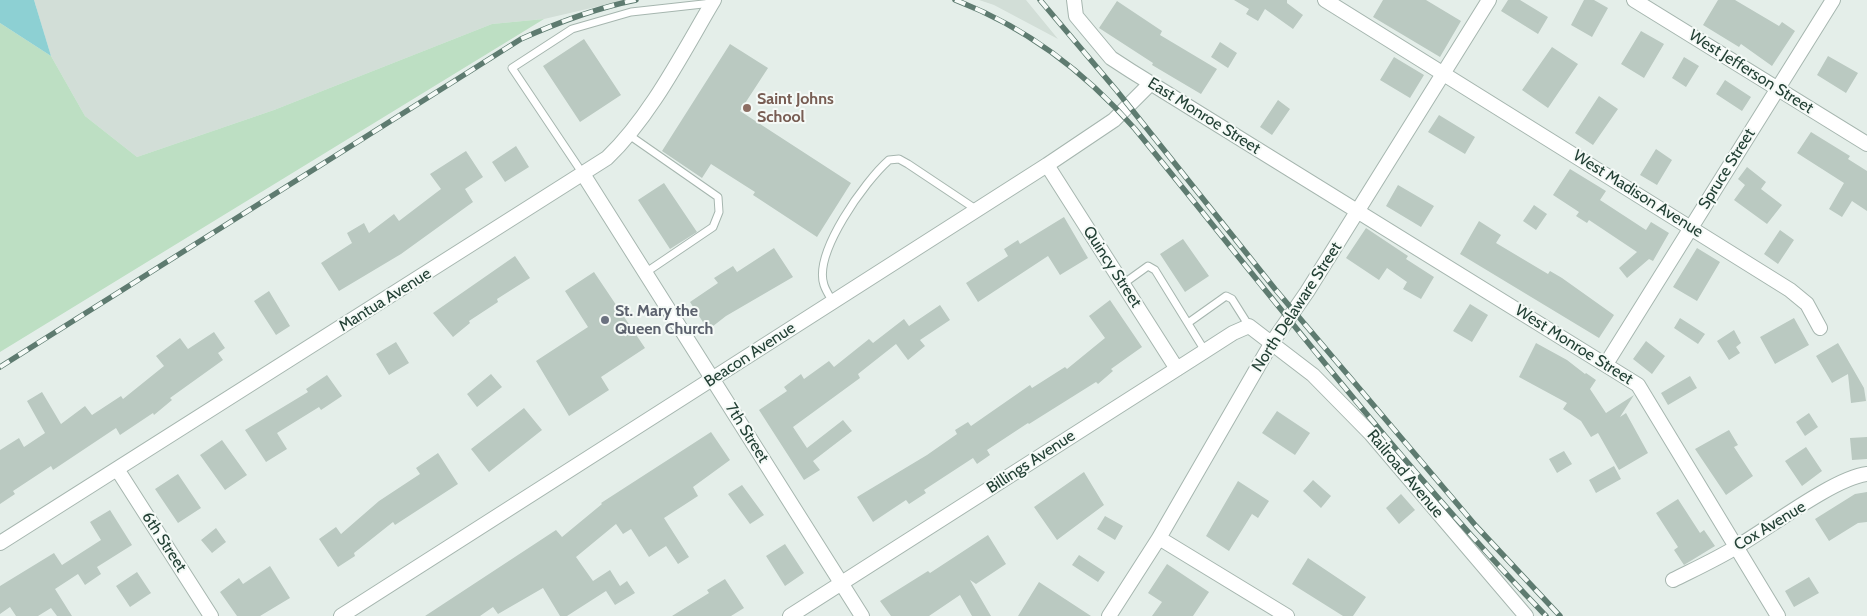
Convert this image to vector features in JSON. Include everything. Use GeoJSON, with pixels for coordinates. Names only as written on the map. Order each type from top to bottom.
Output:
{"type":"FeatureCollection","features":[{"type":"Feature","properties":{"kind":"street","name":"East Monroe Street"},"geometry":{"type":"LineString","coordinates":[[1074,0],[1076,16],[1111,58],[1358,211]]}},
{"type":"Feature","properties":{"kind":"street","name":"West Madison Avenue"},"geometry":{"type":"LineString","coordinates":[[1325,0],[1691,226],[1790,290],[1807,304],[1820,328]]}},
{"type":"Feature","properties":{"kind":"street","name":"North Delaware Street"},"geometry":{"type":"LineString","coordinates":[[1109,616],[1159,538],[1272,344],[1307,292],[1489,0]]}},
{"type":"Feature","properties":{"kind":"street","name":"West Jefferson Street"},"geometry":{"type":"LineString","coordinates":[[1634,0],[1867,144]]}},
{"type":"Feature","properties":{"kind":"street","name":"Spruce Street"},"geometry":{"type":"LineString","coordinates":[[1606,364],[1832,0]]}},
{"type":"Feature","properties":{"kind":"street","name":"Mantua Avenue"},"geometry":{"type":"LineString","coordinates":[[0,543],[607,158],[629,136],[713,2]]}},
{"type":"Feature","properties":{"kind":"street","name":"Beacon Avenue"},"geometry":{"type":"LineString","coordinates":[[341,616],[1048,165],[1114,120],[1151,83]]}},
{"type":"Feature","properties":{"kind":"street","name":"Quincy Street"},"geometry":{"type":"LineString","coordinates":[[1048,165],[1177,369]]}},
{"type":"Feature","properties":{"kind":"street","name":"7th Street"},"geometry":{"type":"LineString","coordinates":[[583,174],[862,616]]}},
{"type":"Feature","properties":{"kind":"street","name":"West Monroe Street"},"geometry":{"type":"LineString","coordinates":[[1358,211],[1638,385],[1778,616]]}},
{"type":"Feature","properties":{"kind":"street"},"geometry":{"type":"LineString","coordinates":[[1249,326],[1272,344]]}},
{"type":"Feature","properties":{"kind":"street","name":"Billings Avenue"},"geometry":{"type":"LineString","coordinates":[[790,616],[1233,333],[1249,326]]}},
{"type":"Feature","properties":{"kind":"street","name":"Railroad Avenue"},"geometry":{"type":"LineString","coordinates":[[1272,344],[1313,375],[1372,434],[1526,616]]}},
{"type":"Feature","properties":{"kind":"street","name":"6th Street"},"geometry":{"type":"LineString","coordinates":[[117,469],[211,616]]}},
{"type":"Feature","properties":{"kind":"street","name":"Cox Avenue"},"geometry":{"type":"LineString","coordinates":[[1673,580],[1736,548],[1832,488],[1855,476],[1867,474]]}},
{"type":"Feature","properties":{"kind":"street"},"geometry":{"type":"LineString","coordinates":[[1159,538],[1287,616]]}},
{"type":"Feature","properties":{"kind":"lane"},"geometry":{"type":"LineString","coordinates":[[583,174],[512,68],[572,29],[631,12],[713,2]]}},
{"type":"Feature","properties":{"kind":"lane"},"geometry":{"type":"LineString","coordinates":[[629,136],[718,197],[719,212],[714,227],[645,273]]}},
{"type":"Feature","properties":{"kind":"lane"},"geometry":{"type":"LineString","coordinates":[[833,302],[823,284],[827,247],[863,190],[889,160],[899,159],[908,164],[977,211]]}},
{"type":"Feature","properties":{"kind":"lane"},"geometry":{"type":"LineString","coordinates":[[1123,284],[1148,266],[1155,270],[1205,351]]}},
{"type":"Feature","properties":{"kind":"lane"},"geometry":{"type":"LineString","coordinates":[[1188,323],[1226,296],[1232,299],[1249,326]]}},
{"type":"Feature","properties":{"kind":"shaded area"},"geometry":{"type":"Polygon","coordinates":[[[34,0],[626,0],[544,19],[492,24],[274,110],[137,157],[85,116],[51,56],[34,0]]]}},
{"type":"Feature","properties":{"kind":"shaded area"},"geometry":{"type":"Polygon","coordinates":[[[979,0],[1026,0],[1058,39],[994,5],[979,0]]]}},
{"type":"Feature","properties":{"kind":"green space"},"geometry":{"type":"Polygon","coordinates":[[[544,19],[0,352],[0,23],[51,56],[85,116],[137,157],[274,110],[492,24],[544,19]]]}},
{"type":"Feature","properties":{"kind":"water"},"geometry":{"type":"Polygon","coordinates":[[[0,0],[34,0],[51,56],[0,23],[0,0]]]}},
{"type":"Feature","properties":{"kind":"building"},"geometry":{"type":"Polygon","coordinates":[[[1234,0],[1287,0],[1287,3],[1303,15],[1293,29],[1265,9],[1258,21],[1246,14],[1249,9],[1234,0]]]}},
{"type":"Feature","properties":{"kind":"building"},"geometry":{"type":"Polygon","coordinates":[[[1383,0],[1426,0],[1461,21],[1440,57],[1373,17],[1383,0]]]}},
{"type":"Feature","properties":{"kind":"building"},"geometry":{"type":"Polygon","coordinates":[[[1508,0],[1520,0],[1548,17],[1538,34],[1501,11],[1508,0]]]}},
{"type":"Feature","properties":{"kind":"building"},"geometry":{"type":"Polygon","coordinates":[[[1584,0],[1594,0],[1608,8],[1592,37],[1571,25],[1584,0]]]}},
{"type":"Feature","properties":{"kind":"building"},"geometry":{"type":"Polygon","coordinates":[[[1718,0],[1735,0],[1779,26],[1782,22],[1795,31],[1772,66],[1741,44],[1739,47],[1703,25],[1718,0]]]}},
{"type":"Feature","properties":{"kind":"building"},"geometry":{"type":"Polygon","coordinates":[[[1117,1],[1162,31],[1160,35],[1217,69],[1201,94],[1152,65],[1153,63],[1099,28],[1117,1]]]}},
{"type":"Feature","properties":{"kind":"building"},"geometry":{"type":"Polygon","coordinates":[[[1641,31],[1664,44],[1644,78],[1621,64],[1641,31]]]}},
{"type":"Feature","properties":{"kind":"building"},"geometry":{"type":"Polygon","coordinates":[[[584,39],[621,95],[580,122],[543,66],[584,39]]]}},
{"type":"Feature","properties":{"kind":"building"},"geometry":{"type":"Polygon","coordinates":[[[1220,42],[1237,53],[1228,68],[1211,57],[1220,42]]]}},
{"type":"Feature","properties":{"kind":"building"},"geometry":{"type":"Polygon","coordinates":[[[730,44],[768,68],[740,111],[851,183],[817,237],[753,195],[755,192],[711,164],[702,178],[662,151],[730,44]]]}},
{"type":"Feature","properties":{"kind":"building"},"geometry":{"type":"Polygon","coordinates":[[[1552,47],[1578,64],[1548,108],[1522,90],[1552,47]]]}},
{"type":"Feature","properties":{"kind":"building"},"geometry":{"type":"Polygon","coordinates":[[[1828,56],[1858,73],[1846,93],[1817,75],[1828,56]]]}},
{"type":"Feature","properties":{"kind":"building"},"geometry":{"type":"Polygon","coordinates":[[[1394,57],[1424,75],[1410,98],[1380,80],[1394,57]]]}},
{"type":"Feature","properties":{"kind":"building"},"geometry":{"type":"Polygon","coordinates":[[[1684,57],[1699,66],[1686,87],[1672,78],[1684,57]]]}},
{"type":"Feature","properties":{"kind":"building"},"geometry":{"type":"Polygon","coordinates":[[[1725,80],[1751,97],[1742,111],[1716,94],[1725,80]]]}},
{"type":"Feature","properties":{"kind":"building"},"geometry":{"type":"Polygon","coordinates":[[[1599,96],[1618,109],[1593,145],[1575,133],[1599,96]]]}},
{"type":"Feature","properties":{"kind":"building"},"geometry":{"type":"Polygon","coordinates":[[[1278,100],[1290,109],[1272,135],[1260,127],[1278,100]]]}},
{"type":"Feature","properties":{"kind":"building"},"geometry":{"type":"Polygon","coordinates":[[[1439,115],[1475,137],[1465,154],[1428,132],[1439,115]]]}},
{"type":"Feature","properties":{"kind":"building"},"geometry":{"type":"Polygon","coordinates":[[[1811,132],[1850,156],[1848,159],[1867,171],[1867,211],[1852,201],[1842,217],[1829,209],[1844,183],[1797,153],[1811,132]]]}},
{"type":"Feature","properties":{"kind":"building"},"geometry":{"type":"Polygon","coordinates":[[[516,146],[529,167],[505,182],[492,162],[516,146]]]}},
{"type":"Feature","properties":{"kind":"building"},"geometry":{"type":"Polygon","coordinates":[[[1656,149],[1672,160],[1657,185],[1640,175],[1656,149]]]}},
{"type":"Feature","properties":{"kind":"building"},"geometry":{"type":"Polygon","coordinates":[[[466,151],[483,177],[465,189],[473,202],[401,254],[339,291],[321,263],[352,243],[347,233],[364,223],[369,233],[394,214],[399,221],[441,189],[430,174],[466,151]]]}},
{"type":"Feature","properties":{"kind":"building"},"geometry":{"type":"Polygon","coordinates":[[[1747,167],[1766,182],[1761,189],[1782,205],[1767,224],[1734,200],[1745,185],[1738,179],[1747,167]]]}},
{"type":"Feature","properties":{"kind":"building"},"geometry":{"type":"Polygon","coordinates":[[[1570,169],[1606,191],[1600,200],[1646,230],[1651,222],[1669,233],[1653,261],[1649,259],[1627,278],[1619,268],[1637,252],[1589,220],[1587,223],[1576,216],[1579,212],[1553,195],[1570,169]]]}},
{"type":"Feature","properties":{"kind":"building"},"geometry":{"type":"Polygon","coordinates":[[[664,183],[697,232],[670,249],[638,200],[664,183]]]}},
{"type":"Feature","properties":{"kind":"building"},"geometry":{"type":"Polygon","coordinates":[[[1398,185],[1434,206],[1421,227],[1386,206],[1398,185]]]}},
{"type":"Feature","properties":{"kind":"building"},"geometry":{"type":"Polygon","coordinates":[[[1534,205],[1547,214],[1536,230],[1523,221],[1534,205]]]}},
{"type":"Feature","properties":{"kind":"building"},"geometry":{"type":"Polygon","coordinates":[[[1064,217],[1088,258],[1060,275],[1048,256],[978,302],[966,283],[1008,256],[1004,249],[1018,240],[1020,244],[1064,217]]]}},
{"type":"Feature","properties":{"kind":"building"},"geometry":{"type":"Polygon","coordinates":[[[1479,221],[1501,235],[1496,243],[1548,274],[1550,271],[1562,278],[1614,315],[1599,338],[1460,254],[1479,221]]]}},
{"type":"Feature","properties":{"kind":"building"},"geometry":{"type":"Polygon","coordinates":[[[1366,228],[1408,256],[1406,259],[1434,277],[1421,299],[1403,289],[1407,282],[1387,268],[1379,280],[1346,258],[1366,228]]]}},
{"type":"Feature","properties":{"kind":"building"},"geometry":{"type":"Polygon","coordinates":[[[1780,230],[1794,240],[1778,264],[1764,254],[1780,230]]]}},
{"type":"Feature","properties":{"kind":"building"},"geometry":{"type":"Polygon","coordinates":[[[1183,239],[1209,276],[1185,292],[1160,254],[1183,239]]]}},
{"type":"Feature","properties":{"kind":"building"},"geometry":{"type":"Polygon","coordinates":[[[774,248],[793,277],[726,316],[708,330],[690,302],[718,283],[714,278],[733,266],[737,272],[774,248]]]}},
{"type":"Feature","properties":{"kind":"building"},"geometry":{"type":"Polygon","coordinates":[[[1697,248],[1720,262],[1697,301],[1673,287],[1697,248]]]}},
{"type":"Feature","properties":{"kind":"building"},"geometry":{"type":"Polygon","coordinates":[[[515,256],[530,278],[497,299],[498,302],[469,321],[470,323],[453,337],[433,313],[515,256]]]}},
{"type":"Feature","properties":{"kind":"building"},"geometry":{"type":"Polygon","coordinates":[[[594,272],[645,348],[601,377],[609,390],[569,416],[536,361],[588,327],[565,291],[594,272]]]}},
{"type":"Feature","properties":{"kind":"building"},"geometry":{"type":"Polygon","coordinates":[[[269,291],[290,326],[276,335],[254,301],[269,291]]]}},
{"type":"Feature","properties":{"kind":"building"},"geometry":{"type":"Polygon","coordinates":[[[1110,300],[1142,347],[1111,369],[1113,371],[1098,384],[1096,382],[987,450],[990,455],[977,464],[973,458],[924,490],[926,493],[909,504],[906,500],[873,522],[857,497],[927,455],[957,434],[955,430],[968,422],[971,426],[1030,385],[1032,388],[1065,367],[1067,369],[1105,338],[1089,316],[1110,300]]]}},
{"type":"Feature","properties":{"kind":"building"},"geometry":{"type":"Polygon","coordinates":[[[1470,304],[1488,315],[1472,342],[1453,331],[1470,304]]]}},
{"type":"Feature","properties":{"kind":"building"},"geometry":{"type":"Polygon","coordinates":[[[940,305],[950,320],[920,340],[925,346],[908,360],[896,344],[858,374],[860,378],[793,427],[807,448],[843,420],[852,431],[813,461],[820,470],[804,480],[759,410],[787,391],[784,387],[801,374],[804,379],[829,361],[834,367],[869,339],[873,343],[904,319],[909,326],[940,305]]]}},
{"type":"Feature","properties":{"kind":"building"},"geometry":{"type":"Polygon","coordinates":[[[1680,318],[1705,334],[1698,344],[1674,328],[1680,318]]]}},
{"type":"Feature","properties":{"kind":"building"},"geometry":{"type":"Polygon","coordinates":[[[1794,318],[1809,345],[1775,364],[1760,337],[1794,318]]]}},
{"type":"Feature","properties":{"kind":"building"},"geometry":{"type":"Polygon","coordinates":[[[1734,330],[1741,343],[1736,347],[1740,353],[1729,360],[1717,341],[1734,330]]]}},
{"type":"Feature","properties":{"kind":"building"},"geometry":{"type":"Polygon","coordinates":[[[214,332],[225,348],[218,353],[223,360],[170,398],[172,400],[154,415],[153,413],[120,435],[116,428],[53,470],[51,466],[13,491],[15,494],[0,504],[0,450],[19,438],[24,447],[45,433],[27,401],[42,392],[61,424],[85,406],[92,415],[121,396],[123,399],[164,366],[156,356],[180,338],[188,349],[214,332]]]}},
{"type":"Feature","properties":{"kind":"building"},"geometry":{"type":"Polygon","coordinates":[[[1646,341],[1665,356],[1652,374],[1633,359],[1646,341]]]}},
{"type":"Feature","properties":{"kind":"building"},"geometry":{"type":"Polygon","coordinates":[[[396,342],[409,363],[389,375],[376,354],[396,342]]]}},
{"type":"Feature","properties":{"kind":"building"},"geometry":{"type":"Polygon","coordinates":[[[1536,343],[1567,360],[1596,380],[1590,389],[1606,413],[1634,395],[1620,417],[1626,413],[1648,453],[1619,470],[1598,433],[1591,437],[1581,421],[1563,409],[1567,403],[1519,377],[1536,343]]]}},
{"type":"Feature","properties":{"kind":"building"},"geometry":{"type":"Polygon","coordinates":[[[1838,343],[1864,388],[1866,401],[1851,403],[1848,374],[1832,383],[1816,356],[1838,343]]]}},
{"type":"Feature","properties":{"kind":"building"},"geometry":{"type":"Polygon","coordinates":[[[491,374],[502,387],[477,407],[467,394],[491,374]]]}},
{"type":"Feature","properties":{"kind":"building"},"geometry":{"type":"Polygon","coordinates":[[[327,375],[342,396],[321,410],[319,407],[277,433],[287,449],[266,462],[245,430],[308,392],[306,389],[327,375]]]}},
{"type":"Feature","properties":{"kind":"building"},"geometry":{"type":"Polygon","coordinates":[[[1690,376],[1697,388],[1668,405],[1661,393],[1690,376]]]}},
{"type":"Feature","properties":{"kind":"building"},"geometry":{"type":"Polygon","coordinates":[[[524,408],[542,430],[489,472],[471,449],[524,408]]]}},
{"type":"Feature","properties":{"kind":"building"},"geometry":{"type":"Polygon","coordinates":[[[1277,411],[1310,433],[1295,455],[1262,433],[1277,411]]]}},
{"type":"Feature","properties":{"kind":"building"},"geometry":{"type":"Polygon","coordinates":[[[1809,413],[1818,427],[1805,436],[1796,422],[1809,413]]]}},
{"type":"Feature","properties":{"kind":"building"},"geometry":{"type":"Polygon","coordinates":[[[1729,430],[1738,445],[1734,447],[1753,476],[1726,495],[1695,449],[1729,430]]]}},
{"type":"Feature","properties":{"kind":"building"},"geometry":{"type":"Polygon","coordinates":[[[711,432],[730,460],[693,487],[698,496],[664,518],[689,557],[678,564],[666,546],[649,557],[631,529],[623,534],[616,524],[576,557],[593,581],[610,570],[620,586],[627,581],[635,593],[615,605],[606,591],[567,616],[560,616],[543,588],[498,614],[493,607],[480,616],[425,616],[556,530],[562,537],[601,503],[711,432]]]}},
{"type":"Feature","properties":{"kind":"building"},"geometry":{"type":"Polygon","coordinates":[[[1867,437],[1867,459],[1852,460],[1850,438],[1867,437]]]}},
{"type":"Feature","properties":{"kind":"building"},"geometry":{"type":"Polygon","coordinates":[[[222,440],[247,475],[225,490],[200,455],[222,440]]]}},
{"type":"Feature","properties":{"kind":"building"},"geometry":{"type":"Polygon","coordinates":[[[1806,447],[1822,471],[1802,486],[1785,461],[1806,447]]]}},
{"type":"Feature","properties":{"kind":"building"},"geometry":{"type":"Polygon","coordinates":[[[1564,451],[1572,464],[1557,473],[1549,459],[1564,451]]]}},
{"type":"Feature","properties":{"kind":"building"},"geometry":{"type":"Polygon","coordinates":[[[438,453],[458,484],[395,525],[393,522],[354,553],[355,556],[338,567],[319,539],[336,527],[341,534],[379,501],[420,474],[416,468],[438,453]]]}},
{"type":"Feature","properties":{"kind":"building"},"geometry":{"type":"Polygon","coordinates":[[[1614,466],[1621,479],[1596,493],[1589,480],[1614,466]]]}},
{"type":"Feature","properties":{"kind":"building"},"geometry":{"type":"Polygon","coordinates":[[[1084,472],[1104,505],[1057,540],[1034,507],[1084,472]]]}},
{"type":"Feature","properties":{"kind":"building"},"geometry":{"type":"Polygon","coordinates":[[[178,474],[201,508],[178,523],[155,489],[178,474]]]}},
{"type":"Feature","properties":{"kind":"building"},"geometry":{"type":"Polygon","coordinates":[[[1313,480],[1331,496],[1321,508],[1303,491],[1313,480]]]}},
{"type":"Feature","properties":{"kind":"building"},"geometry":{"type":"Polygon","coordinates":[[[1238,481],[1269,501],[1258,518],[1252,514],[1229,551],[1206,536],[1238,481]]]}},
{"type":"Feature","properties":{"kind":"building"},"geometry":{"type":"Polygon","coordinates":[[[742,485],[764,515],[750,524],[728,494],[742,485]]]}},
{"type":"Feature","properties":{"kind":"building"},"geometry":{"type":"Polygon","coordinates":[[[1867,492],[1867,522],[1858,523],[1829,541],[1815,519],[1855,494],[1867,492]]]}},
{"type":"Feature","properties":{"kind":"building"},"geometry":{"type":"Polygon","coordinates":[[[1401,494],[1415,510],[1399,524],[1386,508],[1401,494]]]}},
{"type":"Feature","properties":{"kind":"building"},"geometry":{"type":"Polygon","coordinates":[[[1678,499],[1700,533],[1704,530],[1715,546],[1684,565],[1674,550],[1678,547],[1656,513],[1678,499]]]}},
{"type":"Feature","properties":{"kind":"building"},"geometry":{"type":"Polygon","coordinates":[[[110,510],[132,545],[97,567],[101,574],[85,585],[78,574],[55,589],[72,616],[57,616],[51,608],[38,616],[16,616],[10,607],[0,614],[0,586],[54,553],[62,565],[101,540],[90,522],[110,510]]]}},
{"type":"Feature","properties":{"kind":"building"},"geometry":{"type":"Polygon","coordinates":[[[1105,516],[1123,526],[1115,540],[1097,529],[1105,516]]]}},
{"type":"Feature","properties":{"kind":"building"},"geometry":{"type":"Polygon","coordinates":[[[216,528],[226,542],[212,553],[201,540],[216,528]]]}},
{"type":"Feature","properties":{"kind":"building"},"geometry":{"type":"Polygon","coordinates":[[[988,535],[1006,564],[976,584],[970,580],[991,616],[972,616],[960,595],[929,616],[891,616],[880,601],[928,571],[930,573],[988,535]]]}},
{"type":"Feature","properties":{"kind":"building"},"geometry":{"type":"Polygon","coordinates":[[[785,544],[804,573],[785,586],[766,556],[785,544]]]}},
{"type":"Feature","properties":{"kind":"building"},"geometry":{"type":"Polygon","coordinates":[[[1079,555],[1105,572],[1098,582],[1072,565],[1079,555]]]}},
{"type":"Feature","properties":{"kind":"building"},"geometry":{"type":"Polygon","coordinates":[[[1308,558],[1366,597],[1353,616],[1343,616],[1292,584],[1308,558]]]}},
{"type":"Feature","properties":{"kind":"building"},"geometry":{"type":"Polygon","coordinates":[[[1167,564],[1209,592],[1193,616],[1152,616],[1162,602],[1148,593],[1167,564]]]}},
{"type":"Feature","properties":{"kind":"building"},"geometry":{"type":"Polygon","coordinates":[[[270,566],[290,598],[260,616],[237,616],[220,592],[239,578],[243,584],[270,566]]]}},
{"type":"Feature","properties":{"kind":"building"},"geometry":{"type":"Polygon","coordinates":[[[137,572],[151,593],[130,607],[116,586],[137,572]]]}},
{"type":"Feature","properties":{"kind":"building"},"geometry":{"type":"Polygon","coordinates":[[[1809,577],[1819,593],[1794,607],[1785,591],[1809,577]]]}},
{"type":"Feature","properties":{"kind":"building"},"geometry":{"type":"Polygon","coordinates":[[[725,579],[744,608],[731,616],[672,616],[709,593],[707,590],[725,579]]]}},
{"type":"Feature","properties":{"kind":"building"},"geometry":{"type":"Polygon","coordinates":[[[1039,582],[1091,616],[1018,616],[1039,582]]]}},
{"type":"Feature","properties":{"kind":"railway"},"geometry":{"type":"LineString","coordinates":[[0,367],[521,39],[578,16],[636,0]]}},
{"type":"Feature","properties":{"kind":"railway"},"geometry":{"type":"LineString","coordinates":[[955,0],[1006,24],[1053,53],[1075,70],[1116,108],[1387,438],[1492,558],[1546,616]]}},
{"type":"Feature","properties":{"kind":"railway"},"geometry":{"type":"LineString","coordinates":[[1040,0],[1117,91],[1275,289],[1476,526],[1560,616]]}},
{"type":"Feature","properties":{"kind":"place","name":"Saint Johns School"},"geometry":{"type":"Point","coordinates":[747,108]}},
{"type":"Feature","properties":{"kind":"place","name":"St. Mary the Queen Church"},"geometry":{"type":"Point","coordinates":[605,320]}}]}
